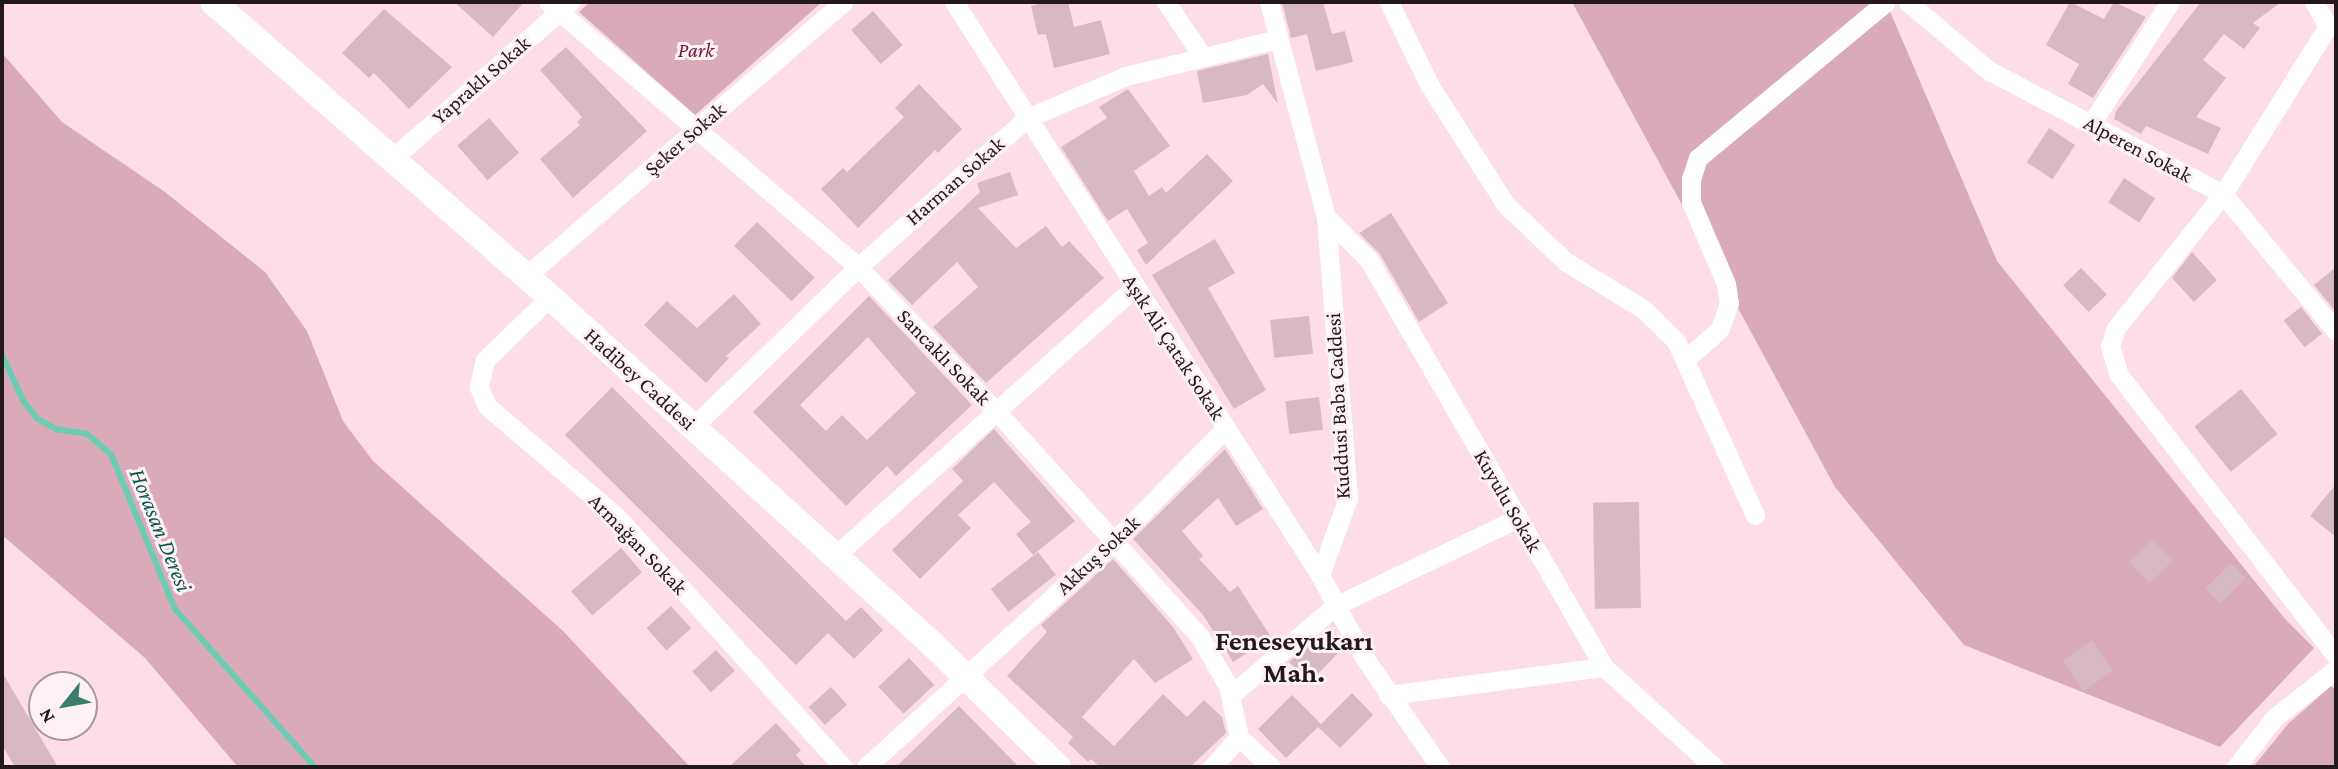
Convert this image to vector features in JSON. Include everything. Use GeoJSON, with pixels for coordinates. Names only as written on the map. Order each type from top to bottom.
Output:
{"type":"FeatureCollection","features":[{"type":"Feature","properties":{"kind":"main road","name":"Hadibey Caddesi"},"geometry":{"type":"LineString","coordinates":[[213,2],[550,297],[966,677],[1058,767]]}},
{"type":"Feature","properties":{"kind":"street","name":"Şeker Sokak"},"geometry":{"type":"LineString","coordinates":[[526,276],[843,2]]}},
{"type":"Feature","properties":{"kind":"street","name":"Aşık Ali Çatak Sokak"},"geometry":{"type":"LineString","coordinates":[[954,2],[1320,575]]}},
{"type":"Feature","properties":{"kind":"street"},"geometry":{"type":"LineString","coordinates":[[1166,2],[1203,57]]}},
{"type":"Feature","properties":{"kind":"street","name":"Kuddusi Baba Caddesi"},"geometry":{"type":"LineString","coordinates":[[1269,2],[1326,216],[1348,498],[1320,575]]}},
{"type":"Feature","properties":{"kind":"street"},"geometry":{"type":"LineString","coordinates":[[1389,2],[1436,96],[1506,205],[1566,262],[1655,318],[1687,358],[1755,515]]}},
{"type":"Feature","properties":{"kind":"street"},"geometry":{"type":"LineString","coordinates":[[1687,358],[1720,329],[1729,303],[1726,284],[1691,202],[1691,179],[1698,158],[1886,2]]}},
{"type":"Feature","properties":{"kind":"street","name":"Alperen Sokak"},"geometry":{"type":"LineString","coordinates":[[1908,2],[1988,70],[2223,194],[2336,331]]}},
{"type":"Feature","properties":{"kind":"street"},"geometry":{"type":"LineString","coordinates":[[2091,124],[2170,2]]}},
{"type":"Feature","properties":{"kind":"street"},"geometry":{"type":"LineString","coordinates":[[2314,2],[2332,32],[2223,194],[2116,328],[2111,356],[2119,375],[2336,656]]}},
{"type":"Feature","properties":{"kind":"street","name":"Yapraklı Sokak"},"geometry":{"type":"LineString","coordinates":[[393,158],[559,5]]}},
{"type":"Feature","properties":{"kind":"street","name":"Sancaklı Sokak"},"geometry":{"type":"LineString","coordinates":[[559,5],[858,267],[997,412],[1200,637],[1231,695],[1240,737]]}},
{"type":"Feature","properties":{"kind":"street","name":"Harman Sokak"},"geometry":{"type":"LineString","coordinates":[[693,427],[858,267],[1027,118],[1126,76],[1278,39]]}},
{"type":"Feature","properties":{"kind":"street","name":"Kuyulu Sokak"},"geometry":{"type":"LineString","coordinates":[[1326,216],[1369,260],[1604,667],[1701,763]]}},
{"type":"Feature","properties":{"kind":"street"},"geometry":{"type":"LineString","coordinates":[[835,556],[1135,287]]}},
{"type":"Feature","properties":{"kind":"street","name":"Armağan Sokak"},"geometry":{"type":"LineString","coordinates":[[550,297],[485,360],[479,387],[487,406],[618,518],[843,767]]}},
{"type":"Feature","properties":{"kind":"street","name":"Akkuş Sokak"},"geometry":{"type":"LineString","coordinates":[[866,767],[1114,541],[1226,428]]}},
{"type":"Feature","properties":{"kind":"street"},"geometry":{"type":"LineString","coordinates":[[1231,695],[1335,606],[1518,519]]}},
{"type":"Feature","properties":{"kind":"street"},"geometry":{"type":"LineString","coordinates":[[1320,575],[1335,606],[1388,695],[1440,767]]}},
{"type":"Feature","properties":{"kind":"street"},"geometry":{"type":"LineString","coordinates":[[1388,695],[1604,667]]}},
{"type":"Feature","properties":{"kind":"street"},"geometry":{"type":"LineString","coordinates":[[2236,767],[2274,718],[2336,669]]}},
{"type":"Feature","properties":{"kind":"street"},"geometry":{"type":"LineString","coordinates":[[1212,767],[1240,737],[1271,767]]}},
{"type":"Feature","properties":{"kind":"green space","name":"Park"},"geometry":{"type":"Polygon","coordinates":[[[590,2],[822,2],[695,115],[579,12],[590,2]]]}},
{"type":"Feature","properties":{"kind":"green space"},"geometry":{"type":"Polygon","coordinates":[[[1572,2],[1886,2],[1997,261],[2285,619],[2314,648],[2220,747],[1964,645],[1835,487],[1572,2]]]}},
{"type":"Feature","properties":{"kind":"green space"},"geometry":{"type":"Polygon","coordinates":[[[2,53],[62,122],[165,192],[265,272],[307,331],[343,421],[373,461],[563,631],[690,767],[238,767],[145,658],[2,535],[2,53]]]}},
{"type":"Feature","properties":{"kind":"green space"},"geometry":{"type":"Polygon","coordinates":[[[2331,686],[2336,690],[2336,767],[2253,767],[2288,724],[2331,686]]]}},
{"type":"Feature","properties":{"kind":"building"},"geometry":{"type":"Polygon","coordinates":[[[454,2],[524,2],[493,37],[454,2]]]}},
{"type":"Feature","properties":{"kind":"building"},"geometry":{"type":"Polygon","coordinates":[[[1046,2],[1068,2],[1074,27],[1101,20],[1110,54],[1054,68],[1046,34],[1038,35],[1031,6],[1046,2]]]}},
{"type":"Feature","properties":{"kind":"building"},"geometry":{"type":"Polygon","coordinates":[[[1282,2],[1323,2],[1332,34],[1345,31],[1353,62],[1316,71],[1307,34],[1291,38],[1282,2]]]}},
{"type":"Feature","properties":{"kind":"building"},"geometry":{"type":"Polygon","coordinates":[[[2070,2],[2104,19],[2114,2],[2146,17],[2093,98],[2068,84],[2079,64],[2046,45],[2070,2]]]}},
{"type":"Feature","properties":{"kind":"building"},"geometry":{"type":"Polygon","coordinates":[[[2201,2],[2281,2],[2253,23],[2260,28],[2244,49],[2224,34],[2203,60],[2226,78],[2196,117],[2221,128],[2208,154],[2146,126],[2141,134],[2114,119],[2116,111],[2201,2]]]}},
{"type":"Feature","properties":{"kind":"building"},"geometry":{"type":"Polygon","coordinates":[[[384,9],[452,67],[409,109],[374,73],[369,78],[342,53],[384,9]]]}},
{"type":"Feature","properties":{"kind":"building"},"geometry":{"type":"Polygon","coordinates":[[[873,11],[903,45],[881,64],[851,30],[873,11]]]}},
{"type":"Feature","properties":{"kind":"building"},"geometry":{"type":"Polygon","coordinates":[[[566,47],[647,131],[573,198],[540,159],[580,125],[577,122],[582,117],[540,70],[566,47]]]}},
{"type":"Feature","properties":{"kind":"building"},"geometry":{"type":"Polygon","coordinates":[[[1268,54],[1278,104],[1263,84],[1247,95],[1203,103],[1197,71],[1268,54]]]}},
{"type":"Feature","properties":{"kind":"building"},"geometry":{"type":"Polygon","coordinates":[[[919,84],[962,129],[938,153],[935,150],[858,228],[821,189],[843,168],[847,172],[904,117],[895,108],[919,84]]]}},
{"type":"Feature","properties":{"kind":"building"},"geometry":{"type":"Polygon","coordinates":[[[1128,89],[1170,146],[1134,171],[1149,196],[1162,187],[1166,193],[1207,154],[1233,181],[1146,265],[1137,250],[1148,243],[1127,209],[1108,221],[1061,147],[1107,118],[1099,107],[1128,89]]]}},
{"type":"Feature","properties":{"kind":"building"},"geometry":{"type":"Polygon","coordinates":[[[489,118],[519,153],[487,180],[457,146],[489,118]]]}},
{"type":"Feature","properties":{"kind":"building"},"geometry":{"type":"Polygon","coordinates":[[[2049,128],[2075,145],[2053,179],[2027,162],[2049,128]]]}},
{"type":"Feature","properties":{"kind":"building"},"geometry":{"type":"Polygon","coordinates":[[[1010,172],[1018,195],[978,208],[1016,248],[1046,226],[1062,247],[1069,241],[1104,278],[986,383],[933,327],[978,287],[957,262],[912,305],[888,280],[980,192],[977,183],[1010,172]]]}},
{"type":"Feature","properties":{"kind":"building"},"geometry":{"type":"Polygon","coordinates":[[[2124,178],[2155,198],[2139,222],[2108,202],[2124,178]]]}},
{"type":"Feature","properties":{"kind":"building"},"geometry":{"type":"Polygon","coordinates":[[[1391,213],[1448,303],[1419,322],[1380,254],[1359,233],[1391,213]]]}},
{"type":"Feature","properties":{"kind":"building"},"geometry":{"type":"Polygon","coordinates":[[[757,222],[815,278],[792,301],[734,246],[757,222]]]}},
{"type":"Feature","properties":{"kind":"building"},"geometry":{"type":"Polygon","coordinates":[[[1215,239],[1235,273],[1208,288],[1266,390],[1234,409],[1152,275],[1215,239]]]}},
{"type":"Feature","properties":{"kind":"building"},"geometry":{"type":"Polygon","coordinates":[[[2192,252],[2217,280],[2194,302],[2172,278],[2192,252]]]}},
{"type":"Feature","properties":{"kind":"building"},"geometry":{"type":"Polygon","coordinates":[[[2336,267],[2336,312],[2314,285],[2336,267]]]}},
{"type":"Feature","properties":{"kind":"building"},"geometry":{"type":"Polygon","coordinates":[[[2081,268],[2107,295],[2089,312],[2063,285],[2081,268]]]}},
{"type":"Feature","properties":{"kind":"building"},"geometry":{"type":"Polygon","coordinates":[[[734,294],[761,324],[726,356],[729,358],[706,383],[644,325],[667,301],[697,328],[734,294]]]}},
{"type":"Feature","properties":{"kind":"building"},"geometry":{"type":"Polygon","coordinates":[[[869,296],[972,405],[896,476],[887,466],[846,506],[753,412],[869,296]],[[868,337],[800,405],[826,431],[842,415],[867,440],[916,393],[868,337]]]}},
{"type":"Feature","properties":{"kind":"building"},"geometry":{"type":"Polygon","coordinates":[[[2301,307],[2322,334],[2305,347],[2284,321],[2301,307]]]}},
{"type":"Feature","properties":{"kind":"building"},"geometry":{"type":"Polygon","coordinates":[[[1309,316],[1313,354],[1274,358],[1270,320],[1309,316]]]}},
{"type":"Feature","properties":{"kind":"building"},"geometry":{"type":"Polygon","coordinates":[[[612,387],[846,621],[861,607],[883,630],[854,659],[828,633],[796,665],[565,435],[612,387]]]}},
{"type":"Feature","properties":{"kind":"building"},"geometry":{"type":"Polygon","coordinates":[[[2241,389],[2278,434],[2231,472],[2194,427],[2241,389]]]}},
{"type":"Feature","properties":{"kind":"building"},"geometry":{"type":"Polygon","coordinates":[[[1319,397],[1323,430],[1289,434],[1285,401],[1319,397]]]}},
{"type":"Feature","properties":{"kind":"building"},"geometry":{"type":"Polygon","coordinates":[[[994,429],[1075,521],[1033,555],[1016,534],[1031,522],[994,482],[958,515],[971,528],[920,579],[892,550],[963,481],[952,469],[994,429]]]}},
{"type":"Feature","properties":{"kind":"building"},"geometry":{"type":"Polygon","coordinates":[[[1225,449],[1263,509],[1236,526],[1218,498],[1182,531],[1203,556],[1199,559],[1230,592],[1238,586],[1271,637],[1233,662],[1203,615],[1133,539],[1225,449]]]}},
{"type":"Feature","properties":{"kind":"building"},"geometry":{"type":"Polygon","coordinates":[[[2336,484],[2336,537],[2310,516],[2336,484]]]}},
{"type":"Feature","properties":{"kind":"building"},"geometry":{"type":"Polygon","coordinates":[[[1639,502],[1641,608],[1595,609],[1593,503],[1639,502]]]}},
{"type":"Feature","properties":{"kind":"building"},"geometry":{"type":"Polygon","coordinates":[[[2152,539],[2173,560],[2150,584],[2129,562],[2152,539]]]}},
{"type":"Feature","properties":{"kind":"building"},"geometry":{"type":"Polygon","coordinates":[[[621,548],[642,572],[592,615],[571,591],[621,548]]]}},
{"type":"Feature","properties":{"kind":"building"},"geometry":{"type":"Polygon","coordinates":[[[1038,552],[1056,575],[1009,612],[991,589],[1038,552]]]}},
{"type":"Feature","properties":{"kind":"building"},"geometry":{"type":"Polygon","coordinates":[[[1113,559],[1173,627],[1193,659],[1155,683],[1134,659],[1082,717],[1114,746],[1163,694],[1187,717],[1204,700],[1222,717],[1226,733],[1190,767],[1100,767],[1091,759],[1088,762],[1068,743],[1073,737],[1007,676],[1047,632],[1041,625],[1113,559]]]}},
{"type":"Feature","properties":{"kind":"building"},"geometry":{"type":"Polygon","coordinates":[[[2231,563],[2246,578],[2220,603],[2206,588],[2231,563]]]}},
{"type":"Feature","properties":{"kind":"building"},"geometry":{"type":"Polygon","coordinates":[[[671,606],[691,628],[667,650],[646,628],[671,606]]]}},
{"type":"Feature","properties":{"kind":"building"},"geometry":{"type":"Polygon","coordinates":[[[1323,633],[1341,650],[1310,682],[1289,662],[1323,633]]]}},
{"type":"Feature","properties":{"kind":"building"},"geometry":{"type":"Polygon","coordinates":[[[2092,640],[2113,670],[2084,691],[2063,661],[2092,640]]]}},
{"type":"Feature","properties":{"kind":"building"},"geometry":{"type":"Polygon","coordinates":[[[716,650],[735,671],[711,692],[692,671],[716,650]]]}},
{"type":"Feature","properties":{"kind":"building"},"geometry":{"type":"Polygon","coordinates":[[[909,658],[934,685],[904,714],[878,687],[909,658]]]}},
{"type":"Feature","properties":{"kind":"building"},"geometry":{"type":"Polygon","coordinates":[[[2,672],[28,716],[28,741],[43,741],[58,767],[15,767],[2,745],[2,672]]]}},
{"type":"Feature","properties":{"kind":"building"},"geometry":{"type":"Polygon","coordinates":[[[831,687],[847,705],[825,725],[809,707],[831,687]]]}},
{"type":"Feature","properties":{"kind":"building"},"geometry":{"type":"Polygon","coordinates":[[[1352,693],[1373,715],[1340,748],[1318,727],[1286,758],[1258,729],[1292,695],[1321,724],[1352,693]]]}},
{"type":"Feature","properties":{"kind":"building"},"geometry":{"type":"Polygon","coordinates":[[[959,706],[1019,767],[896,767],[959,706]]]}},
{"type":"Feature","properties":{"kind":"building"},"geometry":{"type":"Polygon","coordinates":[[[776,723],[801,750],[796,755],[806,767],[729,767],[776,723]]]}},
{"type":"Feature","properties":{"kind":"waterway","name":"Horasan Deresi"},"geometry":{"type":"LineString","coordinates":[[2,355],[24,402],[38,419],[56,429],[87,434],[111,454],[175,609],[315,767]]}},
{"type":"Feature","properties":{"kind":"district","name":"Feneseyukarı Mah."},"geometry":{"type":"Point","coordinates":[1294,657]}}]}
